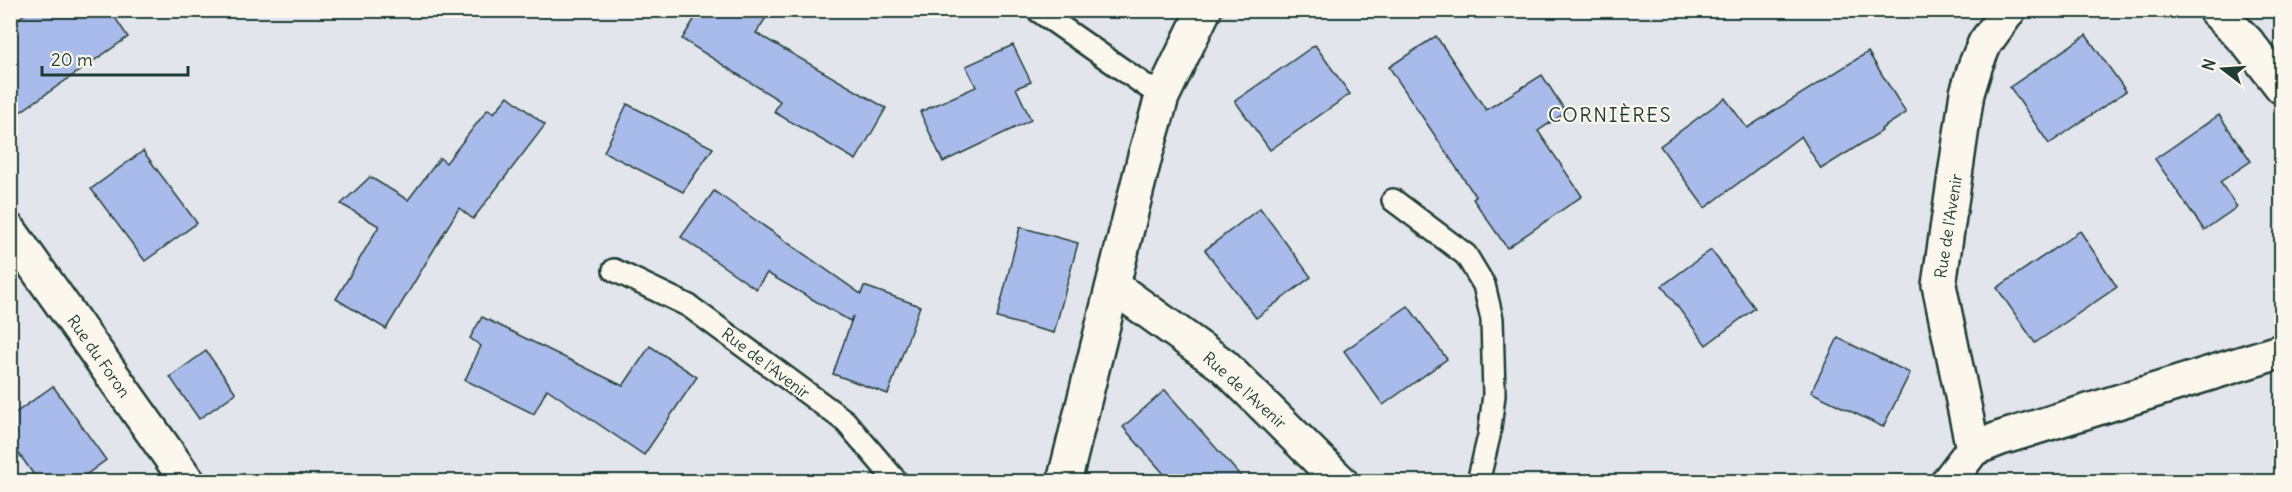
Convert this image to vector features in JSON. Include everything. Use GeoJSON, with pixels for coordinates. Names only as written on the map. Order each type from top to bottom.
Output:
{"type":"FeatureCollection","features":[{"type":"Feature","properties":{"kind":"street"},"geometry":{"type":"LineString","coordinates":[[1064,482],[1145,156],[1162,97],[1204,10]]}},
{"type":"Feature","properties":{"kind":"street","name":"Rue de l'Avenir"},"geometry":{"type":"LineString","coordinates":[[1973,449],[1939,285],[1967,93],[1985,43],[2009,10]]}},
{"type":"Feature","properties":{"kind":"street"},"geometry":{"type":"LineString","coordinates":[[2216,10],[2247,42],[2282,87]]}},
{"type":"Feature","properties":{"kind":"street","name":"Rue du Foron"},"geometry":{"type":"LineString","coordinates":[[10,231],[188,482]]}},
{"type":"Feature","properties":{"kind":"street","name":"Rue de l'Avenir"},"geometry":{"type":"LineString","coordinates":[[1113,286],[1224,366],[1341,482]]}},
{"type":"Feature","properties":{"kind":"street"},"geometry":{"type":"LineString","coordinates":[[1948,482],[1973,449],[2001,438],[2282,351]]}},
{"type":"Feature","properties":{"kind":"lane"},"geometry":{"type":"LineString","coordinates":[[1036,10],[1162,97]]}},
{"type":"Feature","properties":{"kind":"lane"},"geometry":{"type":"LineString","coordinates":[[1393,200],[1466,255],[1484,285],[1492,319],[1494,395],[1489,436],[1478,482]]}},
{"type":"Feature","properties":{"kind":"lane","name":"Rue de l'Avenir"},"geometry":{"type":"LineString","coordinates":[[614,270],[689,306],[817,401],[844,422],[897,482]]}},
{"type":"Feature","properties":{"kind":"building"},"geometry":{"type":"Polygon","coordinates":[[[31,10],[110,10],[128,37],[10,119],[10,24],[31,10]]]}},
{"type":"Feature","properties":{"kind":"building"},"geometry":{"type":"Polygon","coordinates":[[[700,10],[771,10],[756,33],[886,108],[856,160],[774,112],[780,101],[682,39],[700,10]]]}},
{"type":"Feature","properties":{"kind":"building"},"geometry":{"type":"Polygon","coordinates":[[[2086,35],[2126,91],[2049,144],[2010,87],[2086,35]]]}},
{"type":"Feature","properties":{"kind":"building"},"geometry":{"type":"Polygon","coordinates":[[[1436,36],[1486,110],[1542,75],[1566,112],[1538,131],[1582,196],[1507,248],[1473,199],[1476,197],[1389,67],[1436,36]]]}},
{"type":"Feature","properties":{"kind":"building"},"geometry":{"type":"Polygon","coordinates":[[[1013,45],[1031,82],[1016,88],[1031,120],[943,162],[920,112],[976,87],[966,66],[1013,45]]]}},
{"type":"Feature","properties":{"kind":"building"},"geometry":{"type":"Polygon","coordinates":[[[1315,45],[1350,94],[1270,150],[1235,101],[1315,45]]]}},
{"type":"Feature","properties":{"kind":"building"},"geometry":{"type":"Polygon","coordinates":[[[1868,52],[1906,113],[1881,129],[1882,131],[1821,169],[1801,136],[1705,208],[1660,146],[1725,98],[1747,128],[1868,52]]]}},
{"type":"Feature","properties":{"kind":"building"},"geometry":{"type":"Polygon","coordinates":[[[508,96],[545,125],[473,219],[459,208],[386,329],[336,299],[379,226],[341,204],[370,177],[408,200],[440,158],[446,163],[488,109],[494,113],[508,96]]]}},
{"type":"Feature","properties":{"kind":"building"},"geometry":{"type":"Polygon","coordinates":[[[627,104],[713,148],[683,192],[604,152],[627,104]]]}},
{"type":"Feature","properties":{"kind":"building"},"geometry":{"type":"Polygon","coordinates":[[[2219,115],[2251,161],[2220,182],[2237,207],[2204,230],[2155,159],[2219,115]]]}},
{"type":"Feature","properties":{"kind":"building"},"geometry":{"type":"Polygon","coordinates":[[[143,151],[197,223],[145,261],[91,189],[143,151]]]}},
{"type":"Feature","properties":{"kind":"building"},"geometry":{"type":"Polygon","coordinates":[[[714,191],[861,294],[864,286],[920,306],[888,394],[833,374],[853,316],[850,321],[767,273],[756,289],[681,237],[714,191]]]}},
{"type":"Feature","properties":{"kind":"building"},"geometry":{"type":"Polygon","coordinates":[[[1260,208],[1311,277],[1256,318],[1205,250],[1260,208]]]}},
{"type":"Feature","properties":{"kind":"building"},"geometry":{"type":"Polygon","coordinates":[[[1020,227],[1078,243],[1054,333],[997,318],[1020,227]]]}},
{"type":"Feature","properties":{"kind":"building"},"geometry":{"type":"Polygon","coordinates":[[[2080,231],[2117,287],[2035,343],[1997,288],[2080,231]]]}},
{"type":"Feature","properties":{"kind":"building"},"geometry":{"type":"Polygon","coordinates":[[[1711,250],[1755,308],[1706,345],[1662,286],[1711,250]]]}},
{"type":"Feature","properties":{"kind":"building"},"geometry":{"type":"Polygon","coordinates":[[[1408,306],[1447,359],[1383,405],[1344,351],[1408,306]]]}},
{"type":"Feature","properties":{"kind":"building"},"geometry":{"type":"Polygon","coordinates":[[[482,317],[623,386],[650,346],[697,377],[644,455],[547,389],[534,414],[465,380],[481,346],[470,338],[482,317]]]}},
{"type":"Feature","properties":{"kind":"building"},"geometry":{"type":"Polygon","coordinates":[[[1838,338],[1910,373],[1883,427],[1811,392],[1838,338]]]}},
{"type":"Feature","properties":{"kind":"building"},"geometry":{"type":"Polygon","coordinates":[[[206,351],[236,393],[199,419],[170,377],[206,351]]]}},
{"type":"Feature","properties":{"kind":"building"},"geometry":{"type":"Polygon","coordinates":[[[53,386],[106,460],[76,482],[39,482],[10,441],[10,417],[53,386]]]}},
{"type":"Feature","properties":{"kind":"building"},"geometry":{"type":"Polygon","coordinates":[[[1165,390],[1246,482],[1171,482],[1123,427],[1165,390]]]}},
{"type":"Feature","properties":{"kind":"district","name":"CORNIÈRES"},"geometry":{"type":"Point","coordinates":[1610,114]}}]}
